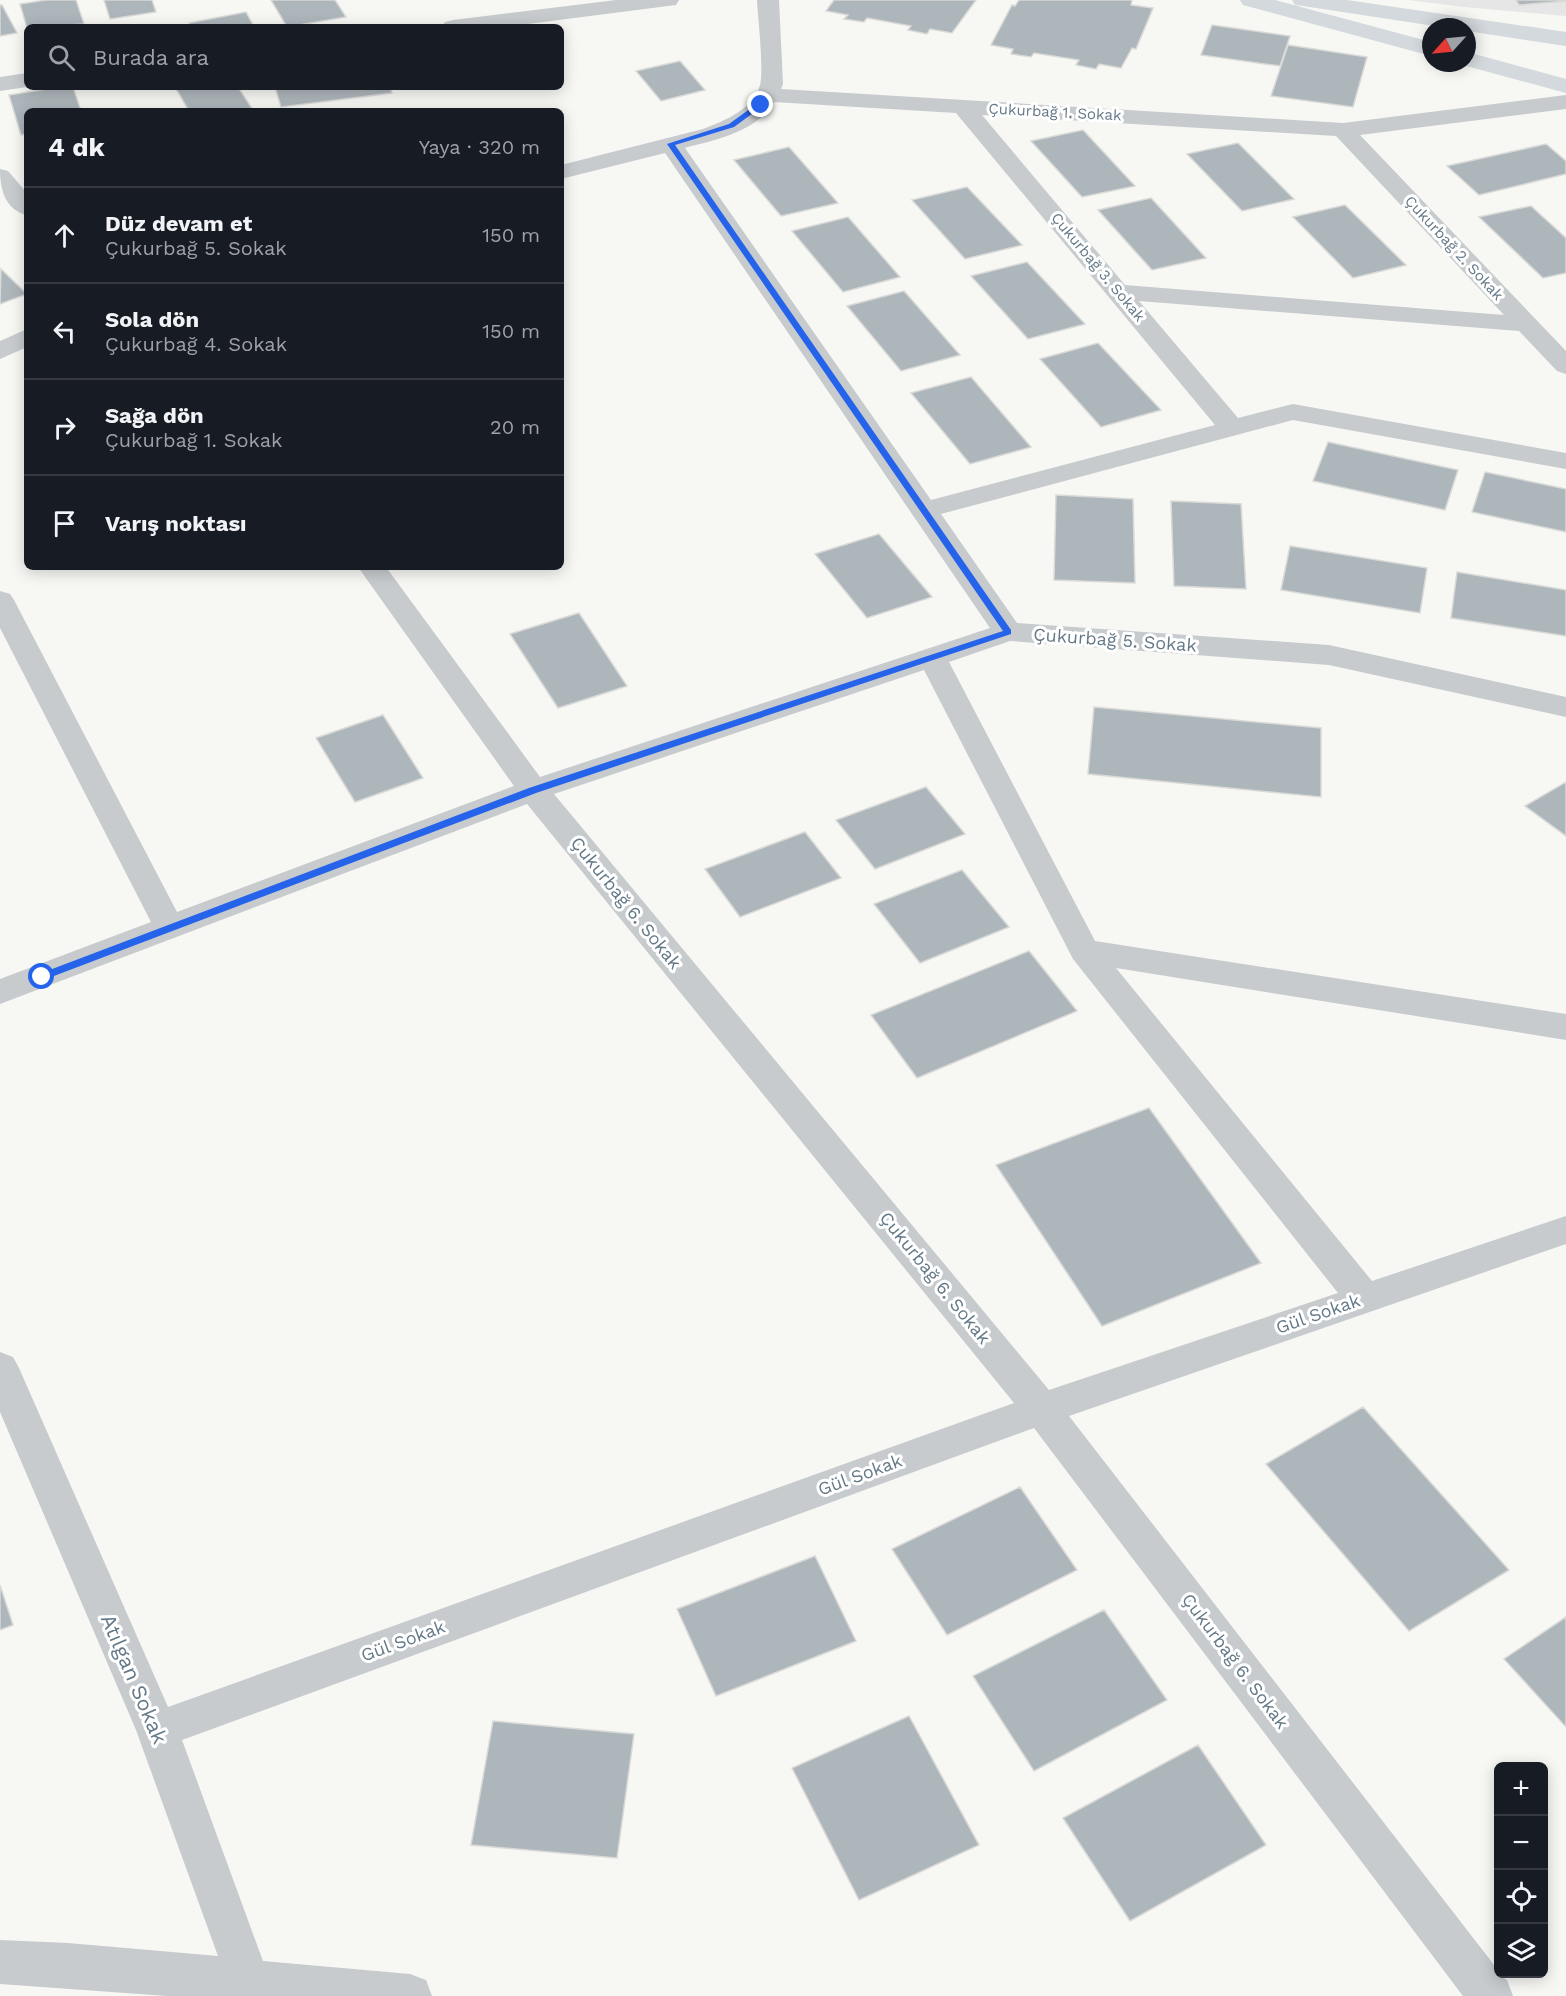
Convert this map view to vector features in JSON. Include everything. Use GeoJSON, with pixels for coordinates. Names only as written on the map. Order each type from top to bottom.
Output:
{"type":"FeatureCollection","features":[{"type":"Feature","properties":{"kind":"main road"},"geometry":{"type":"LineString","coordinates":[[1251,0],[1422,47]]}},
{"type":"Feature","properties":{"kind":"main road"},"geometry":{"type":"LineString","coordinates":[[1303,0],[1566,39]]}},
{"type":"Feature","properties":{"kind":"main road"},"geometry":{"type":"LineString","coordinates":[[1476,61],[1566,86]]}},
{"type":"Feature","properties":{"kind":"street"},"geometry":{"type":"LineString","coordinates":[[477,24],[668,0]]}},
{"type":"Feature","properties":{"kind":"street"},"geometry":{"type":"LineString","coordinates":[[564,171],[732,126],[748,116],[768,95],[773,74],[768,0]]}},
{"type":"Feature","properties":{"kind":"street"},"geometry":{"type":"LineString","coordinates":[[0,84],[24,80]]}},
{"type":"Feature","properties":{"kind":"street","name":"Çukurbağ 1. Sokak"},"geometry":{"type":"LineString","coordinates":[[768,95],[1343,130],[1566,102]]}},
{"type":"Feature","properties":{"kind":"street","name":"Çukurbağ 3. Sokak"},"geometry":{"type":"LineString","coordinates":[[963,106],[1232,428]]}},
{"type":"Feature","properties":{"kind":"street","name":"Çukurbağ 2. Sokak"},"geometry":{"type":"LineString","coordinates":[[1343,130],[1566,366]]}},
{"type":"Feature","properties":{"kind":"street"},"geometry":{"type":"LineString","coordinates":[[671,144],[1008,632]]}},
{"type":"Feature","properties":{"kind":"street"},"geometry":{"type":"LineString","coordinates":[[4,186],[24,205]]}},
{"type":"Feature","properties":{"kind":"street"},"geometry":{"type":"LineString","coordinates":[[1119,292],[1527,324]]}},
{"type":"Feature","properties":{"kind":"street"},"geometry":{"type":"LineString","coordinates":[[0,351],[24,339]]}},
{"type":"Feature","properties":{"kind":"street"},"geometry":{"type":"LineString","coordinates":[[924,510],[1293,412],[1566,461]]}},
{"type":"Feature","properties":{"kind":"street","name":"Çukurbağ 6. Sokak"},"geometry":{"type":"LineString","coordinates":[[374,570],[533,790],[1042,1409],[1491,1996]]}},
{"type":"Feature","properties":{"kind":"street"},"geometry":{"type":"LineString","coordinates":[[0,600],[170,929]]}},
{"type":"Feature","properties":{"kind":"street","name":"Çukurbağ 5. Sokak"},"geometry":{"type":"LineString","coordinates":[[0,992],[533,790],[1008,632],[1329,655],[1566,707]]}},
{"type":"Feature","properties":{"kind":"street"},"geometry":{"type":"LineString","coordinates":[[932,658],[1084,951],[1364,1298]]}},
{"type":"Feature","properties":{"kind":"street"},"geometry":{"type":"LineString","coordinates":[[1084,951],[1566,1027]]}},
{"type":"Feature","properties":{"kind":"street","name":"Gül Sokak"},"geometry":{"type":"LineString","coordinates":[[158,1730],[1042,1409],[1566,1230]]}},
{"type":"Feature","properties":{"kind":"street","name":"Atılgan Sokak"},"geometry":{"type":"LineString","coordinates":[[0,1368],[158,1730],[251,1990]]}},
{"type":"Feature","properties":{"kind":"street"},"geometry":{"type":"LineString","coordinates":[[0,1962],[68,1965],[251,1990],[410,1996]]}},
{"type":"Feature","properties":{"kind":"shaded area"},"geometry":{"type":"Polygon","coordinates":[[[1408,0],[1566,0],[1566,16],[1464,7],[1408,0]]]}},
{"type":"Feature","properties":{"kind":"building"},"geometry":{"type":"Polygon","coordinates":[[[46,0],[76,0],[84,24],[26,24],[20,4],[46,0]]]}},
{"type":"Feature","properties":{"kind":"building"},"geometry":{"type":"Polygon","coordinates":[[[104,0],[152,0],[156,12],[110,19],[104,0]]]}},
{"type":"Feature","properties":{"kind":"building"},"geometry":{"type":"Polygon","coordinates":[[[271,0],[335,0],[346,17],[305,24],[285,24],[271,0]]]}},
{"type":"Feature","properties":{"kind":"building"},"geometry":{"type":"Polygon","coordinates":[[[834,0],[976,0],[952,33],[930,29],[927,34],[908,30],[911,26],[867,18],[864,22],[844,19],[848,15],[826,11],[834,0]]]}},
{"type":"Feature","properties":{"kind":"building"},"geometry":{"type":"Polygon","coordinates":[[[1019,0],[1132,0],[1131,5],[1153,8],[1136,49],[1132,48],[1121,68],[1099,64],[1096,69],[1076,65],[1079,60],[1034,53],[1031,57],[1011,54],[1013,49],[991,45],[1012,5],[1015,6],[1019,0]]]}},
{"type":"Feature","properties":{"kind":"building"},"geometry":{"type":"Polygon","coordinates":[[[1516,0],[1566,0],[1566,1],[1519,5],[1516,0]]]}},
{"type":"Feature","properties":{"kind":"building"},"geometry":{"type":"Polygon","coordinates":[[[0,5],[2,5],[17,33],[0,36],[0,5]]]}},
{"type":"Feature","properties":{"kind":"building"},"geometry":{"type":"Polygon","coordinates":[[[246,12],[252,24],[190,24],[246,12]]]}},
{"type":"Feature","properties":{"kind":"building"},"geometry":{"type":"Polygon","coordinates":[[[1212,25],[1290,36],[1280,66],[1201,55],[1212,25]]]}},
{"type":"Feature","properties":{"kind":"building"},"geometry":{"type":"Polygon","coordinates":[[[1288,45],[1367,57],[1353,107],[1271,96],[1288,45]]]}},
{"type":"Feature","properties":{"kind":"building"},"geometry":{"type":"Polygon","coordinates":[[[680,61],[705,90],[661,101],[636,71],[680,61]]]}},
{"type":"Feature","properties":{"kind":"building"},"geometry":{"type":"Polygon","coordinates":[[[40,90],[74,90],[80,108],[24,108],[24,134],[21,135],[9,95],[40,90]]]}},
{"type":"Feature","properties":{"kind":"building"},"geometry":{"type":"Polygon","coordinates":[[[177,90],[240,90],[252,108],[187,108],[177,90]]]}},
{"type":"Feature","properties":{"kind":"building"},"geometry":{"type":"Polygon","coordinates":[[[276,90],[391,90],[392,93],[281,107],[276,90]]]}},
{"type":"Feature","properties":{"kind":"building"},"geometry":{"type":"Polygon","coordinates":[[[1083,130],[1135,186],[1082,197],[1031,141],[1083,130]]]}},
{"type":"Feature","properties":{"kind":"building"},"geometry":{"type":"Polygon","coordinates":[[[1238,143],[1294,199],[1242,211],[1187,154],[1238,143]]]}},
{"type":"Feature","properties":{"kind":"building"},"geometry":{"type":"Polygon","coordinates":[[[1546,144],[1566,161],[1566,174],[1479,195],[1447,166],[1546,144]]]}},
{"type":"Feature","properties":{"kind":"building"},"geometry":{"type":"Polygon","coordinates":[[[789,147],[838,203],[781,216],[734,160],[789,147]]]}},
{"type":"Feature","properties":{"kind":"building"},"geometry":{"type":"Polygon","coordinates":[[[967,187],[1022,245],[965,259],[912,200],[967,187]]]}},
{"type":"Feature","properties":{"kind":"building"},"geometry":{"type":"Polygon","coordinates":[[[1151,198],[1206,258],[1152,270],[1098,210],[1151,198]]]}},
{"type":"Feature","properties":{"kind":"building"},"geometry":{"type":"Polygon","coordinates":[[[1345,205],[1406,265],[1353,278],[1293,217],[1345,205]]]}},
{"type":"Feature","properties":{"kind":"building"},"geometry":{"type":"Polygon","coordinates":[[[1531,206],[1566,238],[1566,273],[1543,278],[1479,217],[1531,206]]]}},
{"type":"Feature","properties":{"kind":"building"},"geometry":{"type":"Polygon","coordinates":[[[848,217],[900,277],[843,292],[792,231],[848,217]]]}},
{"type":"Feature","properties":{"kind":"building"},"geometry":{"type":"Polygon","coordinates":[[[1027,262],[1085,324],[1028,339],[971,276],[1027,262]]]}},
{"type":"Feature","properties":{"kind":"building"},"geometry":{"type":"Polygon","coordinates":[[[1,269],[24,291],[24,295],[0,304],[1,269]]]}},
{"type":"Feature","properties":{"kind":"building"},"geometry":{"type":"Polygon","coordinates":[[[904,291],[960,355],[901,371],[847,306],[904,291]]]}},
{"type":"Feature","properties":{"kind":"building"},"geometry":{"type":"Polygon","coordinates":[[[1098,343],[1161,410],[1101,427],[1040,359],[1098,343]]]}},
{"type":"Feature","properties":{"kind":"building"},"geometry":{"type":"Polygon","coordinates":[[[971,377],[1031,447],[970,464],[911,393],[971,377]]]}},
{"type":"Feature","properties":{"kind":"building"},"geometry":{"type":"Polygon","coordinates":[[[1328,442],[1458,470],[1445,510],[1313,481],[1328,442]]]}},
{"type":"Feature","properties":{"kind":"building"},"geometry":{"type":"Polygon","coordinates":[[[1485,472],[1566,489],[1566,532],[1472,512],[1485,472]]]}},
{"type":"Feature","properties":{"kind":"building"},"geometry":{"type":"Polygon","coordinates":[[[1056,495],[1133,499],[1135,583],[1054,580],[1056,495]]]}},
{"type":"Feature","properties":{"kind":"building"},"geometry":{"type":"Polygon","coordinates":[[[1171,501],[1241,504],[1246,589],[1174,586],[1171,501]]]}},
{"type":"Feature","properties":{"kind":"building"},"geometry":{"type":"Polygon","coordinates":[[[879,534],[932,597],[867,618],[815,554],[879,534]]]}},
{"type":"Feature","properties":{"kind":"building"},"geometry":{"type":"Polygon","coordinates":[[[1290,546],[1427,568],[1420,613],[1281,590],[1290,546]]]}},
{"type":"Feature","properties":{"kind":"building"},"geometry":{"type":"Polygon","coordinates":[[[1457,572],[1566,590],[1566,636],[1451,618],[1457,572]]]}},
{"type":"Feature","properties":{"kind":"building"},"geometry":{"type":"Polygon","coordinates":[[[579,613],[627,686],[558,708],[510,634],[579,613]]]}},
{"type":"Feature","properties":{"kind":"building"},"geometry":{"type":"Polygon","coordinates":[[[1094,707],[1321,728],[1321,797],[1088,774],[1094,707]]]}},
{"type":"Feature","properties":{"kind":"building"},"geometry":{"type":"Polygon","coordinates":[[[383,715],[423,778],[355,802],[316,738],[383,715]]]}},
{"type":"Feature","properties":{"kind":"building"},"geometry":{"type":"Polygon","coordinates":[[[1566,782],[1566,836],[1525,806],[1566,782]]]}},
{"type":"Feature","properties":{"kind":"building"},"geometry":{"type":"Polygon","coordinates":[[[926,787],[965,834],[875,869],[836,820],[926,787]]]}},
{"type":"Feature","properties":{"kind":"building"},"geometry":{"type":"Polygon","coordinates":[[[805,832],[841,878],[740,917],[705,869],[805,832]]]}},
{"type":"Feature","properties":{"kind":"building"},"geometry":{"type":"Polygon","coordinates":[[[962,870],[1009,927],[920,963],[874,904],[962,870]]]}},
{"type":"Feature","properties":{"kind":"building"},"geometry":{"type":"Polygon","coordinates":[[[1029,951],[1077,1011],[917,1078],[871,1015],[1029,951]]]}},
{"type":"Feature","properties":{"kind":"building"},"geometry":{"type":"Polygon","coordinates":[[[1149,1108],[1261,1263],[1102,1326],[996,1165],[1149,1108]]]}},
{"type":"Feature","properties":{"kind":"building"},"geometry":{"type":"Polygon","coordinates":[[[1363,1407],[1509,1570],[1409,1631],[1266,1464],[1363,1407]]]}},
{"type":"Feature","properties":{"kind":"building"},"geometry":{"type":"Polygon","coordinates":[[[1020,1487],[1077,1570],[947,1635],[892,1549],[1020,1487]]]}},
{"type":"Feature","properties":{"kind":"building"},"geometry":{"type":"Polygon","coordinates":[[[815,1556],[856,1641],[716,1696],[677,1609],[815,1556]]]}},
{"type":"Feature","properties":{"kind":"building"},"geometry":{"type":"Polygon","coordinates":[[[0,1585],[13,1625],[0,1630],[0,1585]]]}},
{"type":"Feature","properties":{"kind":"building"},"geometry":{"type":"Polygon","coordinates":[[[1104,1610],[1167,1700],[1034,1771],[973,1676],[1104,1610]]]}},
{"type":"Feature","properties":{"kind":"building"},"geometry":{"type":"Polygon","coordinates":[[[1566,1617],[1566,1727],[1504,1659],[1566,1617]]]}},
{"type":"Feature","properties":{"kind":"building"},"geometry":{"type":"Polygon","coordinates":[[[909,1716],[979,1845],[859,1900],[792,1768],[909,1716]]]}},
{"type":"Feature","properties":{"kind":"building"},"geometry":{"type":"Polygon","coordinates":[[[493,1721],[634,1734],[617,1858],[471,1845],[493,1721]]]}},
{"type":"Feature","properties":{"kind":"building"},"geometry":{"type":"Polygon","coordinates":[[[1198,1745],[1266,1845],[1130,1921],[1063,1818],[1198,1745]]]}},
{"type":"Feature","properties":{"kind":"route"},"geometry":{"type":"LineString","coordinates":[[42,977],[533,790],[1008,632],[671,144],[732,126],[761,105]]}}]}
